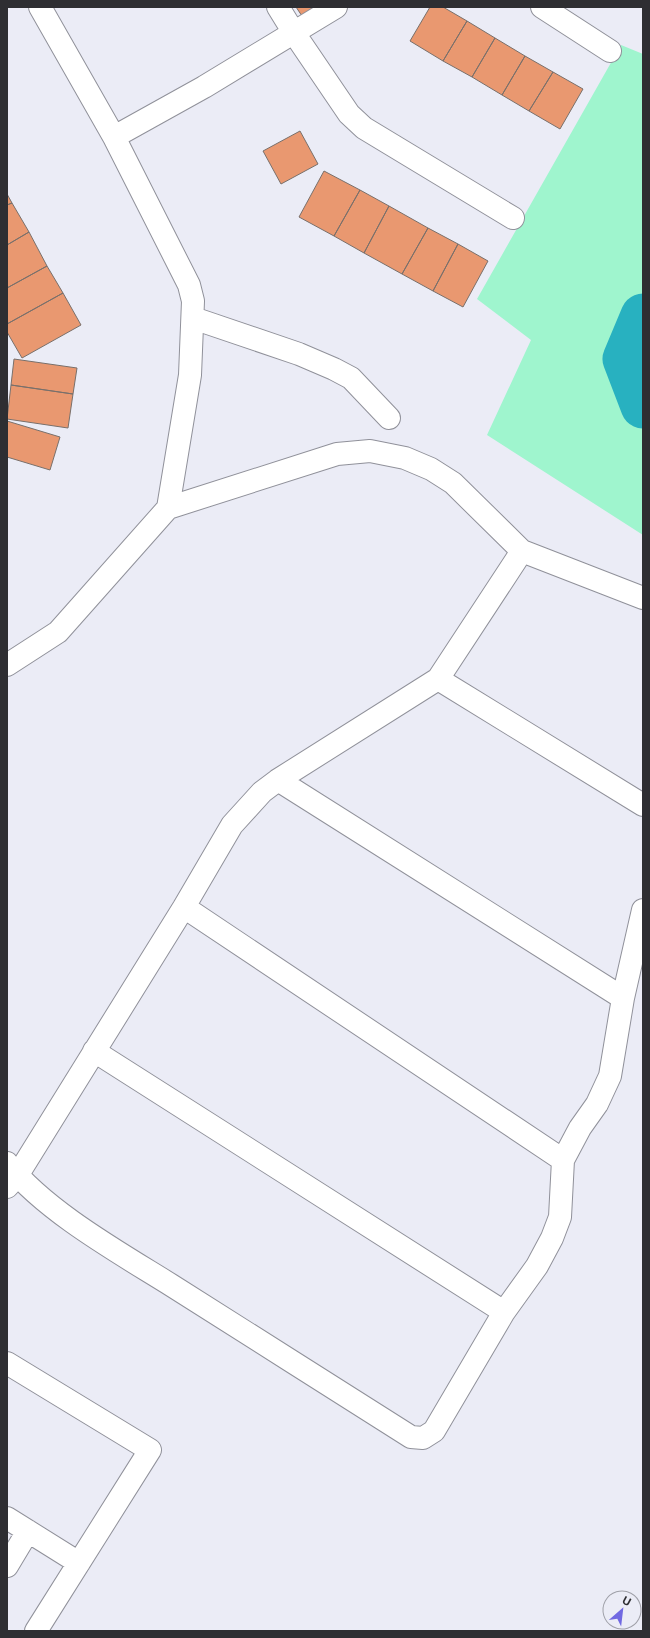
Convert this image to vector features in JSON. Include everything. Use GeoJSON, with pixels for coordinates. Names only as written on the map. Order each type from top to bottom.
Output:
{"type":"FeatureCollection","features":[{"type":"Feature","properties":{"kind":"street"},"geometry":{"type":"LineString","coordinates":[[40,7],[114,137],[189,285],[193,301],[190,375],[168,508]]}},
{"type":"Feature","properties":{"kind":"street"},"geometry":{"type":"LineString","coordinates":[[278,7],[349,114],[364,128],[513,218]]}},
{"type":"Feature","properties":{"kind":"street"},"geometry":{"type":"LineString","coordinates":[[114,137],[204,87],[336,7]]}},
{"type":"Feature","properties":{"kind":"street"},"geometry":{"type":"LineString","coordinates":[[542,7],[610,51]]}},
{"type":"Feature","properties":{"kind":"street"},"geometry":{"type":"LineString","coordinates":[[193,318],[299,354],[334,369],[351,378],[389,418]]}},
{"type":"Feature","properties":{"kind":"street"},"geometry":{"type":"LineString","coordinates":[[7,665],[58,632],[168,508],[337,454],[370,451],[405,458],[431,469],[453,483],[522,551],[643,598]]}},
{"type":"Feature","properties":{"kind":"street"},"geometry":{"type":"LineString","coordinates":[[522,551],[438,679],[278,780],[262,792],[232,824],[184,907],[94,1051],[10,1175],[111,1247],[411,1437],[423,1438],[434,1431],[504,1312],[537,1266],[552,1238],[560,1217],[563,1160],[580,1128],[597,1104],[610,1076],[624,998],[643,910]]}},
{"type":"Feature","properties":{"kind":"street"},"geometry":{"type":"LineString","coordinates":[[438,679],[643,805]]}},
{"type":"Feature","properties":{"kind":"street"},"geometry":{"type":"LineString","coordinates":[[278,780],[624,998]]}},
{"type":"Feature","properties":{"kind":"street"},"geometry":{"type":"LineString","coordinates":[[184,907],[563,1160]]}},
{"type":"Feature","properties":{"kind":"street"},"geometry":{"type":"LineString","coordinates":[[94,1051],[504,1312]]}},
{"type":"Feature","properties":{"kind":"street"},"geometry":{"type":"LineString","coordinates":[[7,1363],[150,1450],[36,1631]]}},
{"type":"Feature","properties":{"kind":"street"},"geometry":{"type":"LineString","coordinates":[[7,1518],[79,1563]]}},
{"type":"Feature","properties":{"kind":"street"},"geometry":{"type":"LineString","coordinates":[[7,1566],[28,1531]]}},
{"type":"Feature","properties":{"kind":"green space"},"geometry":{"type":"Polygon","coordinates":[[[621,45],[643,54],[643,535],[487,435],[531,340],[477,299],[621,45]]]}},
{"type":"Feature","properties":{"kind":"building"},"geometry":{"type":"Polygon","coordinates":[[[296,7],[319,7],[302,16],[296,7]]]}},
{"type":"Feature","properties":{"kind":"building"},"geometry":{"type":"Polygon","coordinates":[[[430,7],[443,7],[467,21],[443,61],[410,41],[430,7]]]}},
{"type":"Feature","properties":{"kind":"building"},"geometry":{"type":"Polygon","coordinates":[[[467,21],[495,38],[472,77],[443,61],[467,21]]]}},
{"type":"Feature","properties":{"kind":"building"},"geometry":{"type":"Polygon","coordinates":[[[495,38],[525,56],[502,95],[472,77],[495,38]]]}},
{"type":"Feature","properties":{"kind":"building"},"geometry":{"type":"Polygon","coordinates":[[[525,56],[553,72],[529,111],[502,95],[525,56]]]}},
{"type":"Feature","properties":{"kind":"building"},"geometry":{"type":"Polygon","coordinates":[[[553,72],[583,89],[560,129],[529,111],[553,72]]]}},
{"type":"Feature","properties":{"kind":"building"},"geometry":{"type":"Polygon","coordinates":[[[300,131],[318,164],[281,184],[263,151],[300,131]]]}},
{"type":"Feature","properties":{"kind":"building"},"geometry":{"type":"Polygon","coordinates":[[[324,171],[360,190],[334,236],[299,217],[324,171]]]}},
{"type":"Feature","properties":{"kind":"building"},"geometry":{"type":"Polygon","coordinates":[[[360,190],[389,206],[364,253],[334,236],[360,190]]]}},
{"type":"Feature","properties":{"kind":"building"},"geometry":{"type":"Polygon","coordinates":[[[7,194],[12,203],[7,205],[7,194]]]}},
{"type":"Feature","properties":{"kind":"building"},"geometry":{"type":"Polygon","coordinates":[[[12,203],[29,232],[7,245],[7,205],[12,203]]]}},
{"type":"Feature","properties":{"kind":"building"},"geometry":{"type":"Polygon","coordinates":[[[389,206],[428,228],[402,274],[364,253],[389,206]]]}},
{"type":"Feature","properties":{"kind":"building"},"geometry":{"type":"Polygon","coordinates":[[[428,228],[458,244],[433,291],[402,274],[428,228]]]}},
{"type":"Feature","properties":{"kind":"building"},"geometry":{"type":"Polygon","coordinates":[[[29,232],[47,266],[7,288],[7,245],[29,232]]]}},
{"type":"Feature","properties":{"kind":"building"},"geometry":{"type":"Polygon","coordinates":[[[458,244],[488,261],[463,307],[433,291],[458,244]]]}},
{"type":"Feature","properties":{"kind":"building"},"geometry":{"type":"Polygon","coordinates":[[[47,266],[63,293],[7,324],[7,288],[47,266]]]}},
{"type":"Feature","properties":{"kind":"building"},"geometry":{"type":"Polygon","coordinates":[[[63,293],[81,325],[22,358],[7,332],[7,324],[63,293]]]}},
{"type":"Feature","properties":{"kind":"building"},"geometry":{"type":"Polygon","coordinates":[[[14,359],[77,368],[73,394],[11,385],[14,359]]]}},
{"type":"Feature","properties":{"kind":"building"},"geometry":{"type":"Polygon","coordinates":[[[11,385],[73,394],[68,428],[7,419],[11,385]]]}},
{"type":"Feature","properties":{"kind":"building"},"geometry":{"type":"Polygon","coordinates":[[[7,421],[60,437],[50,470],[7,457],[7,421]]]}},
{"type":"Feature","properties":{"kind":"waterway"},"geometry":{"type":"LineString","coordinates":[[643,316],[625,359],[643,406]]}}]}
